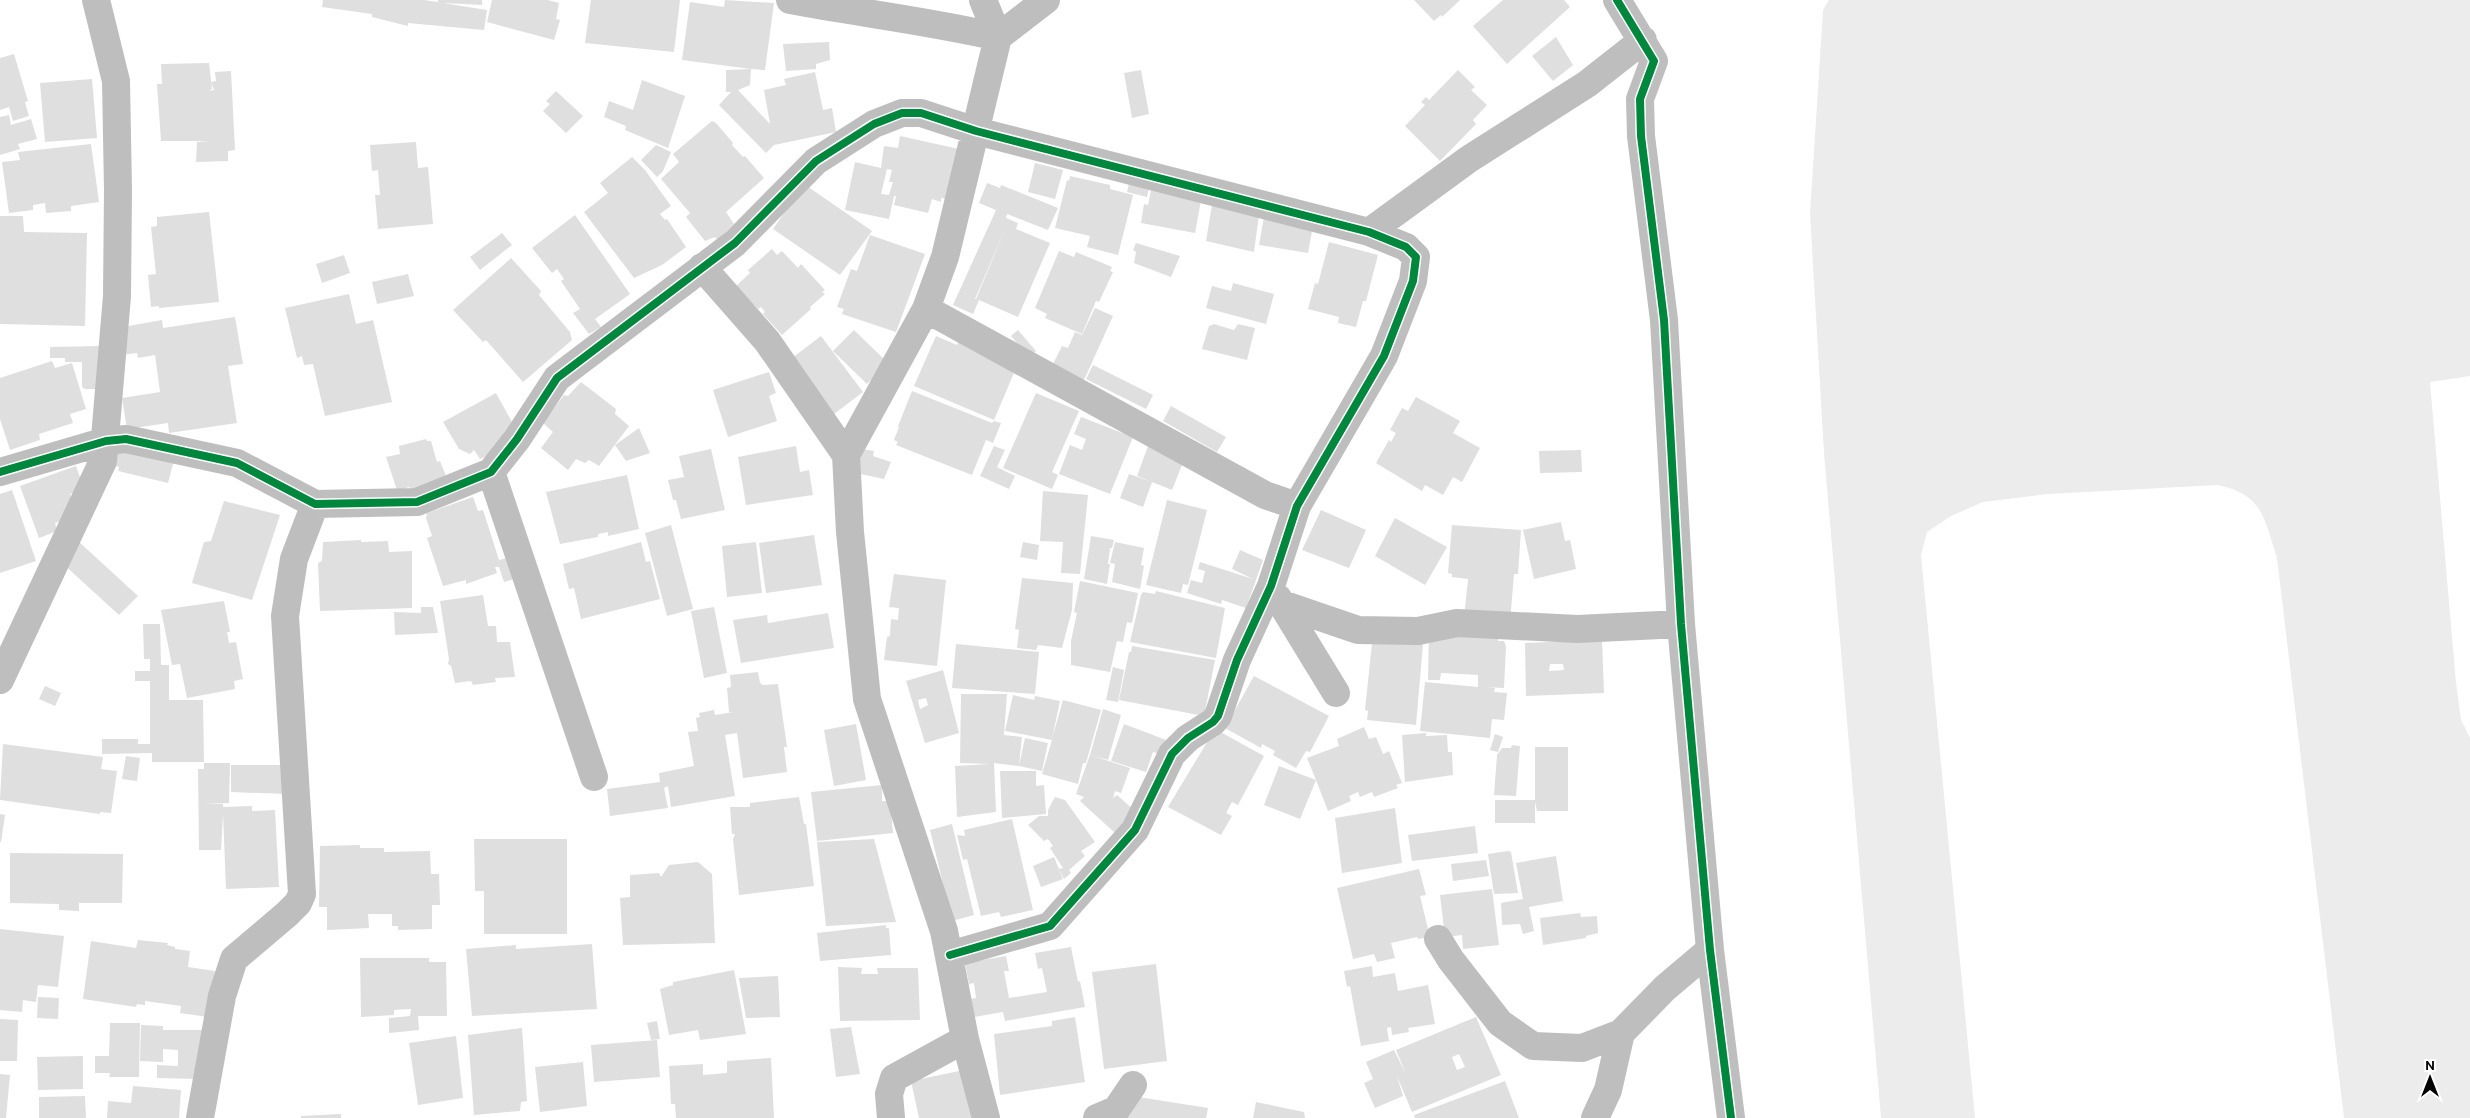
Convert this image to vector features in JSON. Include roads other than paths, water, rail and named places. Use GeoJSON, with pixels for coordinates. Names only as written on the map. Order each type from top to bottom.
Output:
{"type":"FeatureCollection","features":[{"type":"Feature","properties":{"kind":"street"},"geometry":{"type":"LineString","coordinates":[[0,680],[103,461],[106,441],[107,392],[117,296],[116,81],[96,0]]}},
{"type":"Feature","properties":{"kind":"street"},"geometry":{"type":"LineString","coordinates":[[790,0],[861,13],[939,23],[998,37]]}},
{"type":"Feature","properties":{"kind":"street"},"geometry":{"type":"LineString","coordinates":[[846,455],[926,309],[945,257],[998,37],[983,0]]}},
{"type":"Feature","properties":{"kind":"street"},"geometry":{"type":"LineString","coordinates":[[998,37],[1046,0]]}},
{"type":"Feature","properties":{"kind":"street"},"geometry":{"type":"LineString","coordinates":[[1617,0],[1654,61],[1640,99],[1641,136],[1664,320],[1681,624],[1710,950],[1731,1118]]}},
{"type":"Feature","properties":{"kind":"street"},"geometry":{"type":"LineString","coordinates":[[1369,232],[1469,159],[1587,84],[1643,40]]}},
{"type":"Feature","properties":{"kind":"street"},"geometry":{"type":"LineString","coordinates":[[0,472],[106,441],[126,439],[237,464],[315,504],[417,502],[492,472],[517,439],[557,378],[734,242],[816,161],[874,124],[902,113],[921,113],[976,131],[1369,232],[1406,247],[1416,257],[1413,281],[1384,356],[1297,506],[1277,595],[1237,660],[1218,716],[1213,722],[1188,738],[1172,754],[1135,830],[1050,926],[950,955]]}},
{"type":"Feature","properties":{"kind":"street"},"geometry":{"type":"LineString","coordinates":[[702,267],[768,341],[846,455],[850,532],[867,699],[941,922],[950,955],[965,1039],[986,1118]]}},
{"type":"Feature","properties":{"kind":"street"},"geometry":{"type":"LineString","coordinates":[[926,309],[1265,495],[1297,506]]}},
{"type":"Feature","properties":{"kind":"street"},"geometry":{"type":"LineString","coordinates":[[492,472],[594,777]]}},
{"type":"Feature","properties":{"kind":"street"},"geometry":{"type":"LineString","coordinates":[[200,1118],[222,996],[234,959],[287,914],[298,903],[302,894],[285,616],[294,560],[315,504]]}},
{"type":"Feature","properties":{"kind":"street"},"geometry":{"type":"LineString","coordinates":[[1277,595],[1358,630],[1418,631],[1457,622],[1577,629],[1681,624]]}},
{"type":"Feature","properties":{"kind":"street"},"geometry":{"type":"LineString","coordinates":[[1277,595],[1336,693]]}},
{"type":"Feature","properties":{"kind":"street"},"geometry":{"type":"LineString","coordinates":[[1438,939],[1451,960],[1500,1023],[1533,1046],[1582,1048],[1621,1033],[1665,988],[1710,950]]}},
{"type":"Feature","properties":{"kind":"street"},"geometry":{"type":"LineString","coordinates":[[1596,1118],[1608,1090],[1621,1033]]}},
{"type":"Feature","properties":{"kind":"street"},"geometry":{"type":"LineString","coordinates":[[892,1118],[889,1094],[894,1078],[965,1039]]}},
{"type":"Feature","properties":{"kind":"street"},"geometry":{"type":"LineString","coordinates":[[1097,1118],[1116,1110],[1134,1085]]}}]}
